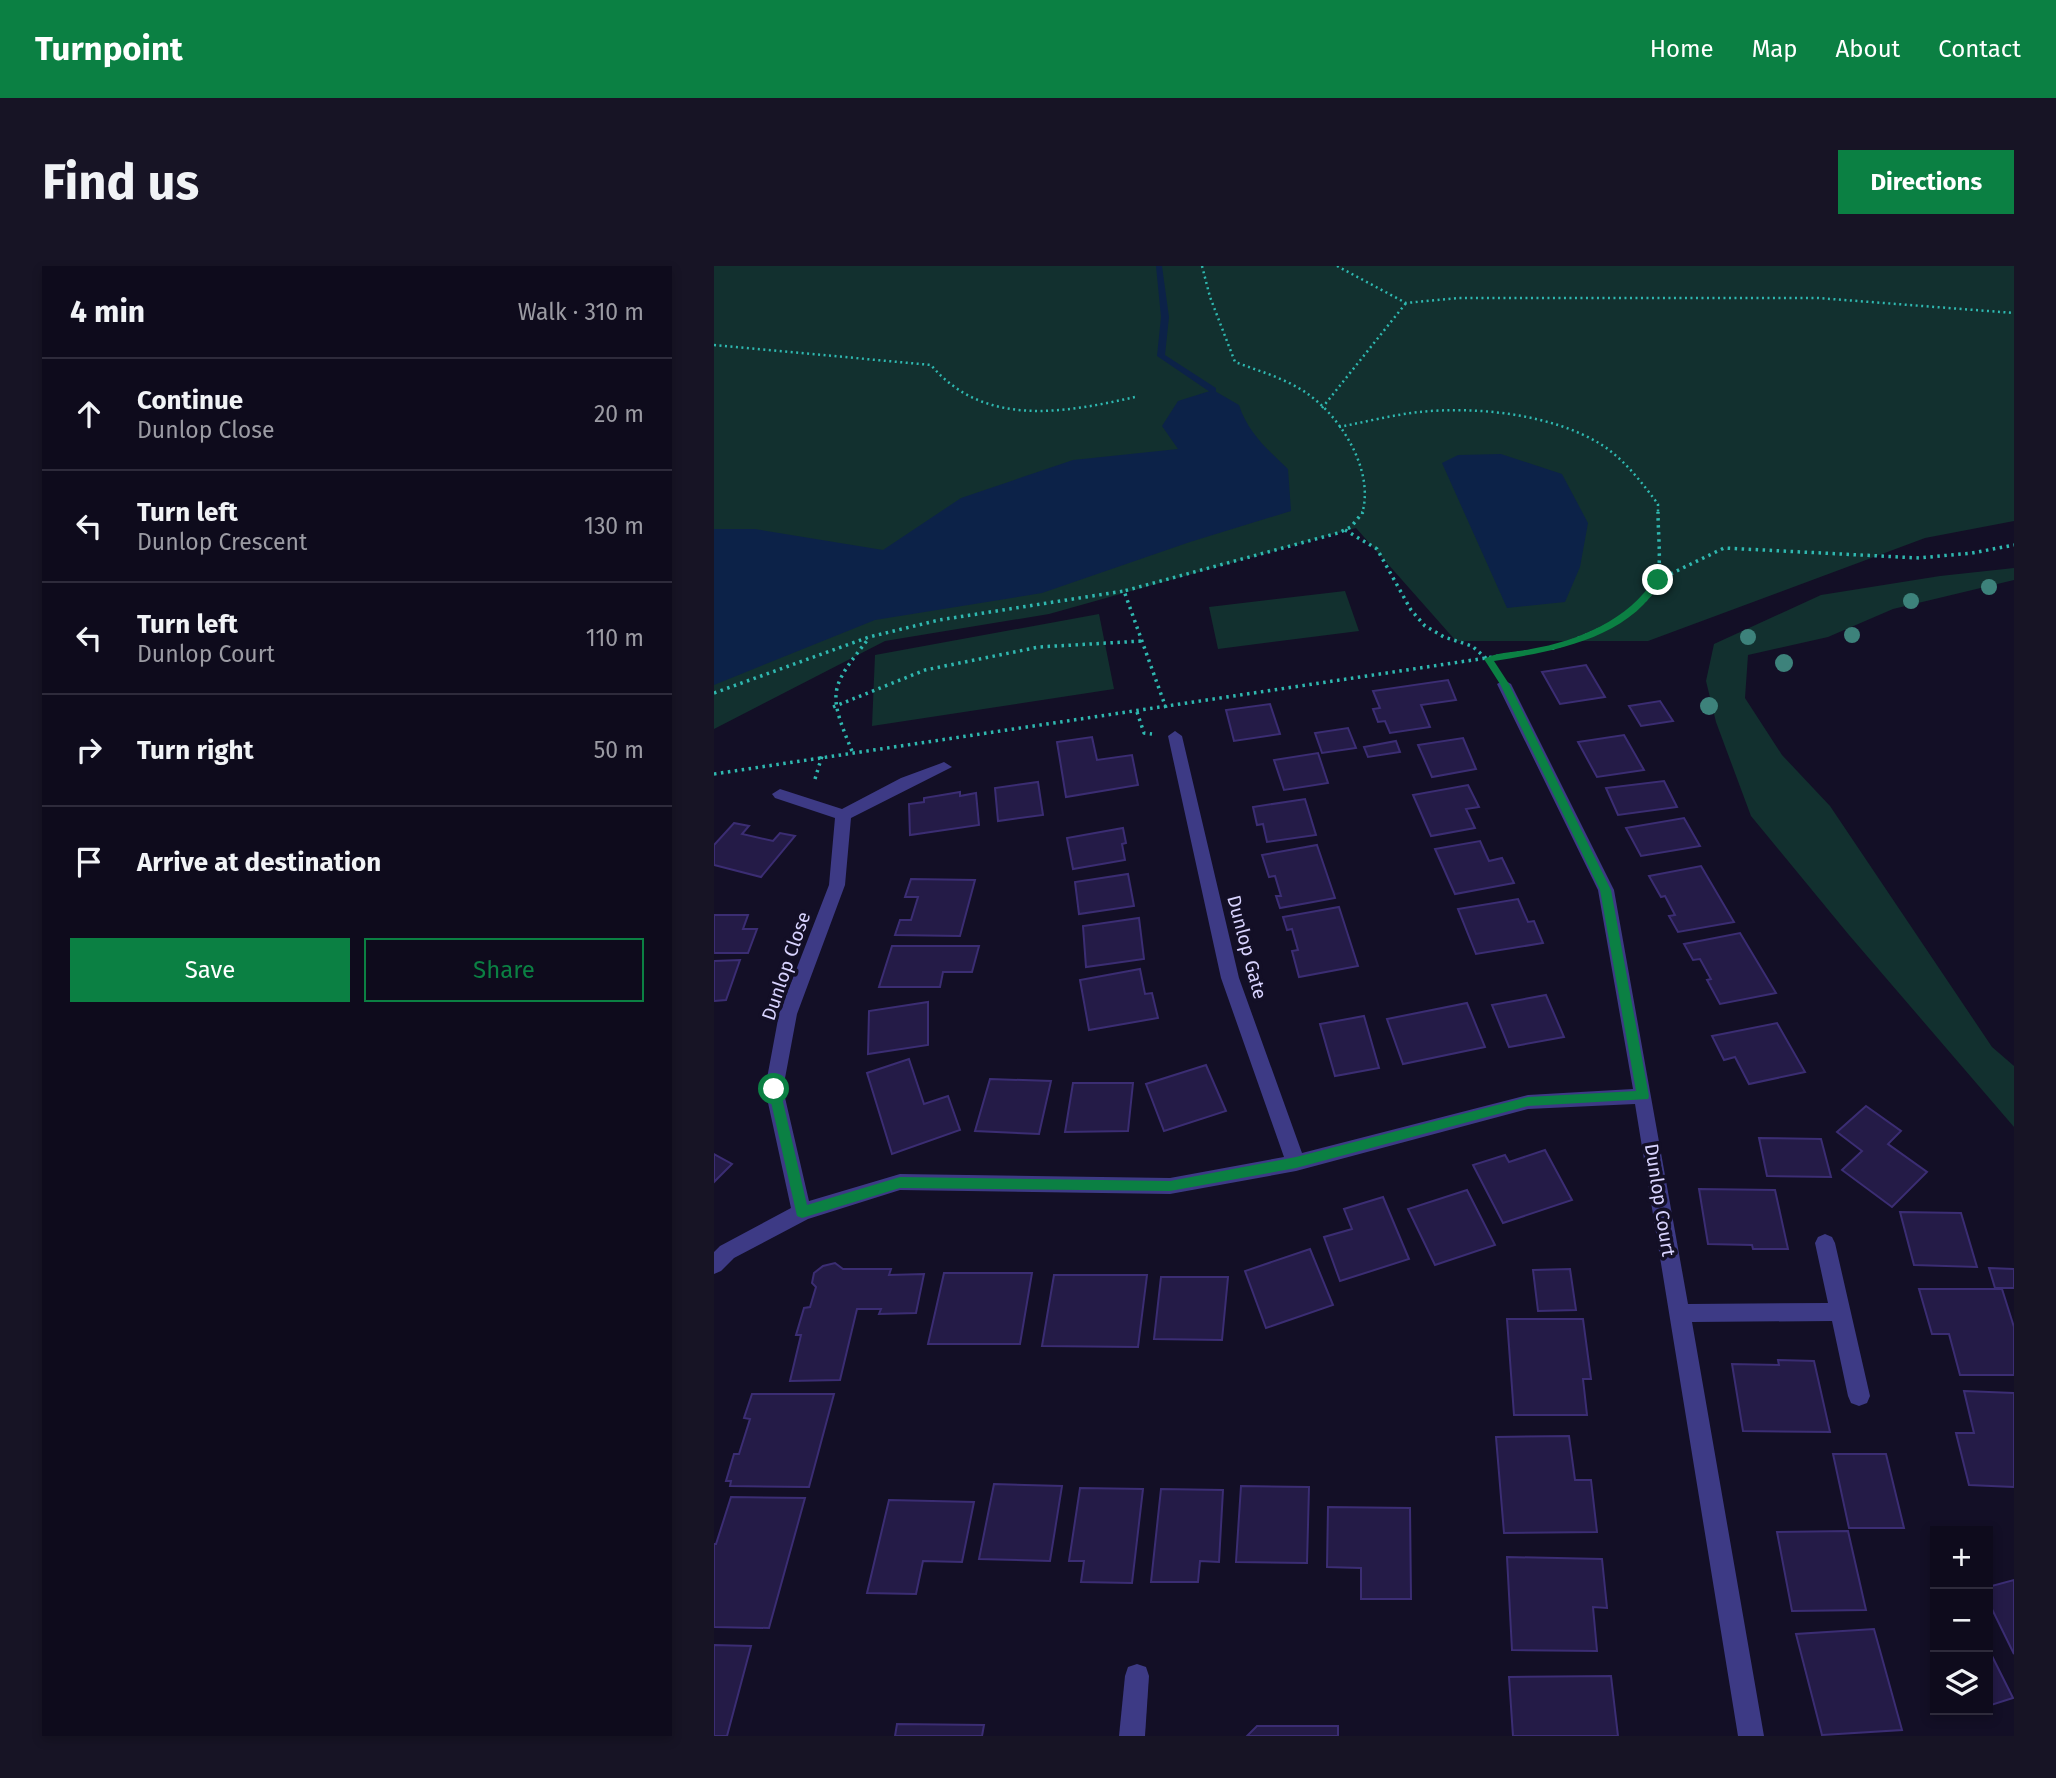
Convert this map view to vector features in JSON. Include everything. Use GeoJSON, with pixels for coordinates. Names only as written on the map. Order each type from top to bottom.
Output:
{"type":"FeatureCollection","features":[{"type":"Feature","properties":{"kind":"street","name":"Dunlop Court"},"geometry":{"type":"LineString","coordinates":[[1504,684],[1606,890],[1751,1736]]}},
{"type":"Feature","properties":{"kind":"street","name":"Dunlop Gate"},"geometry":{"type":"LineString","coordinates":[[1175,736],[1230,978],[1296,1163]]}},
{"type":"Feature","properties":{"kind":"street"},"geometry":{"type":"LineString","coordinates":[[780,794],[843,815],[906,782],[944,767]]}},
{"type":"Feature","properties":{"kind":"street","name":"Dunlop Close"},"geometry":{"type":"LineString","coordinates":[[802,1212],[774,1089],[788,1014],[836,885],[843,815]]}},
{"type":"Feature","properties":{"kind":"street"},"geometry":{"type":"LineString","coordinates":[[714,1265],[727,1252],[802,1212],[900,1182],[1170,1186],[1296,1163],[1528,1102],[1643,1096]]}},
{"type":"Feature","properties":{"kind":"street"},"geometry":{"type":"LineString","coordinates":[[1825,1243],[1838,1312],[1859,1396]]}},
{"type":"Feature","properties":{"kind":"street"},"geometry":{"type":"LineString","coordinates":[[1679,1313],[1838,1312]]}},
{"type":"Feature","properties":{"kind":"street"},"geometry":{"type":"LineString","coordinates":[[1132,1736],[1138,1676]]}},
{"type":"Feature","properties":{"kind":"path"},"geometry":{"type":"LineString","coordinates":[[714,693],[869,638],[939,620],[1124,591],[1277,552],[1351,528],[1364,510],[1366,486],[1357,456],[1339,427],[1312,398],[1287,382],[1235,362],[1210,297],[1202,266]]}},
{"type":"Feature","properties":{"kind":"path"},"geometry":{"type":"LineString","coordinates":[[1337,266],[1406,303],[1458,298],[1818,298],[2014,313]]}},
{"type":"Feature","properties":{"kind":"path"},"geometry":{"type":"LineString","coordinates":[[1322,408],[1406,303]]}},
{"type":"Feature","properties":{"kind":"path"},"geometry":{"type":"LineString","coordinates":[[714,345],[932,366],[940,378],[969,397],[1008,409],[1048,412],[1135,397]]}},
{"type":"Feature","properties":{"kind":"path"},"geometry":{"type":"LineString","coordinates":[[1124,591],[1166,708],[1553,648],[1598,633],[1629,612],[1652,591],[1658,580],[1658,504],[1604,446],[1550,424],[1482,413],[1429,411],[1339,427]]}},
{"type":"Feature","properties":{"kind":"path"},"geometry":{"type":"LineString","coordinates":[[1344,530],[1377,549],[1411,610],[1425,626],[1444,637],[1472,646],[1488,659],[1504,684]]}},
{"type":"Feature","properties":{"kind":"path"},"geometry":{"type":"LineString","coordinates":[[1658,580],[1724,548],[1919,558],[1972,553],[2014,545]]}},
{"type":"Feature","properties":{"kind":"path"},"geometry":{"type":"LineString","coordinates":[[852,751],[833,707],[833,685],[869,638]]}},
{"type":"Feature","properties":{"kind":"path"},"geometry":{"type":"LineString","coordinates":[[833,707],[925,670],[1039,647],[1142,641]]}},
{"type":"Feature","properties":{"kind":"green space"},"geometry":{"type":"Polygon","coordinates":[[[714,266],[2014,266],[2014,521],[1925,538],[1648,641],[1456,641],[1356,528],[1049,614],[885,641],[714,729],[714,266]]]}},
{"type":"Feature","properties":{"kind":"green space"},"geometry":{"type":"Polygon","coordinates":[[[2014,568],[2014,580],[1893,609],[1828,637],[1748,655],[1745,698],[1782,755],[1830,806],[1992,1047],[2014,1066],[2014,1127],[1751,816],[1716,722],[1706,681],[1714,644],[1821,595],[1940,576],[2014,568]]]}},
{"type":"Feature","properties":{"kind":"green space"},"geometry":{"type":"Polygon","coordinates":[[[1345,591],[1359,631],[1218,649],[1209,607],[1345,591]]]}},
{"type":"Feature","properties":{"kind":"green space"},"geometry":{"type":"Polygon","coordinates":[[[1099,614],[1114,689],[872,726],[875,655],[1099,614]]]}},
{"type":"Feature","properties":{"kind":"water"},"geometry":{"type":"Polygon","coordinates":[[[1213,390],[1239,405],[1253,432],[1288,469],[1291,511],[1190,542],[1042,593],[875,620],[714,685],[714,529],[755,529],[883,550],[961,498],[1073,460],[1178,449],[1162,426],[1178,401],[1213,390]]]}},
{"type":"Feature","properties":{"kind":"water"},"geometry":{"type":"Polygon","coordinates":[[[1501,454],[1562,474],[1588,523],[1580,567],[1565,602],[1507,608],[1442,463],[1458,455],[1501,454]]]}},
{"type":"Feature","properties":{"kind":"building"},"geometry":{"type":"Polygon","coordinates":[[[1586,665],[1605,697],[1560,704],[1542,672],[1586,665]]]}},
{"type":"Feature","properties":{"kind":"building"},"geometry":{"type":"Polygon","coordinates":[[[1448,680],[1456,700],[1421,705],[1430,727],[1390,733],[1385,721],[1378,722],[1373,709],[1380,708],[1373,691],[1448,680]]]}},
{"type":"Feature","properties":{"kind":"building"},"geometry":{"type":"Polygon","coordinates":[[[1660,701],[1673,721],[1641,726],[1629,706],[1660,701]]]}},
{"type":"Feature","properties":{"kind":"building"},"geometry":{"type":"Polygon","coordinates":[[[1270,704],[1280,734],[1234,741],[1226,710],[1270,704]]]}},
{"type":"Feature","properties":{"kind":"building"},"geometry":{"type":"Polygon","coordinates":[[[1348,728],[1356,748],[1322,753],[1315,733],[1348,728]]]}},
{"type":"Feature","properties":{"kind":"building"},"geometry":{"type":"Polygon","coordinates":[[[1624,735],[1644,770],[1597,777],[1578,742],[1624,735]]]}},
{"type":"Feature","properties":{"kind":"building"},"geometry":{"type":"Polygon","coordinates":[[[1092,737],[1097,760],[1132,755],[1138,785],[1066,797],[1057,742],[1092,737]]]}},
{"type":"Feature","properties":{"kind":"building"},"geometry":{"type":"Polygon","coordinates":[[[1463,738],[1476,769],[1432,777],[1418,745],[1463,738]]]}},
{"type":"Feature","properties":{"kind":"building"},"geometry":{"type":"Polygon","coordinates":[[[1396,741],[1400,752],[1368,757],[1364,747],[1396,741]]]}},
{"type":"Feature","properties":{"kind":"building"},"geometry":{"type":"Polygon","coordinates":[[[1318,753],[1328,783],[1284,790],[1274,760],[1318,753]]]}},
{"type":"Feature","properties":{"kind":"building"},"geometry":{"type":"Polygon","coordinates":[[[1664,781],[1677,807],[1618,815],[1606,788],[1664,781]]]}},
{"type":"Feature","properties":{"kind":"building"},"geometry":{"type":"Polygon","coordinates":[[[1038,782],[1043,815],[998,821],[995,788],[1038,782]]]}},
{"type":"Feature","properties":{"kind":"building"},"geometry":{"type":"Polygon","coordinates":[[[1468,785],[1479,807],[1466,809],[1475,828],[1431,836],[1413,795],[1468,785]]]}},
{"type":"Feature","properties":{"kind":"building"},"geometry":{"type":"Polygon","coordinates":[[[960,792],[960,796],[976,793],[979,825],[910,835],[909,804],[924,802],[924,798],[960,792]]]}},
{"type":"Feature","properties":{"kind":"building"},"geometry":{"type":"Polygon","coordinates":[[[1305,799],[1316,835],[1267,842],[1263,824],[1257,825],[1253,807],[1305,799]]]}},
{"type":"Feature","properties":{"kind":"building"},"geometry":{"type":"Polygon","coordinates":[[[1684,818],[1700,846],[1641,856],[1626,828],[1684,818]]]}},
{"type":"Feature","properties":{"kind":"building"},"geometry":{"type":"Polygon","coordinates":[[[734,823],[749,826],[742,834],[773,841],[780,833],[795,836],[761,877],[714,865],[714,845],[734,823]]]}},
{"type":"Feature","properties":{"kind":"building"},"geometry":{"type":"Polygon","coordinates":[[[1123,828],[1125,860],[1073,869],[1067,838],[1123,828]]]}},
{"type":"Feature","properties":{"kind":"building"},"geometry":{"type":"Polygon","coordinates":[[[1480,841],[1489,861],[1502,858],[1514,883],[1455,894],[1435,849],[1480,841]]]}},
{"type":"Feature","properties":{"kind":"building"},"geometry":{"type":"Polygon","coordinates":[[[1317,845],[1335,898],[1280,908],[1276,896],[1281,896],[1275,876],[1269,877],[1262,855],[1317,845]]]}},
{"type":"Feature","properties":{"kind":"building"},"geometry":{"type":"Polygon","coordinates":[[[1701,866],[1734,922],[1678,932],[1669,916],[1675,915],[1665,896],[1661,897],[1649,876],[1701,866]]]}},
{"type":"Feature","properties":{"kind":"building"},"geometry":{"type":"Polygon","coordinates":[[[1128,874],[1134,906],[1079,914],[1075,882],[1128,874]]]}},
{"type":"Feature","properties":{"kind":"building"},"geometry":{"type":"Polygon","coordinates":[[[911,879],[975,880],[960,936],[895,935],[900,920],[911,920],[918,897],[905,897],[911,879]]]}},
{"type":"Feature","properties":{"kind":"building"},"geometry":{"type":"Polygon","coordinates":[[[1518,899],[1528,922],[1534,921],[1543,943],[1476,954],[1458,909],[1518,899]]]}},
{"type":"Feature","properties":{"kind":"building"},"geometry":{"type":"Polygon","coordinates":[[[1339,907],[1358,966],[1299,977],[1292,951],[1298,950],[1292,929],[1287,930],[1283,917],[1339,907]]]}},
{"type":"Feature","properties":{"kind":"building"},"geometry":{"type":"Polygon","coordinates":[[[714,915],[748,915],[743,929],[757,929],[748,953],[714,953],[714,915]]]}},
{"type":"Feature","properties":{"kind":"building"},"geometry":{"type":"Polygon","coordinates":[[[1139,918],[1144,959],[1086,967],[1083,926],[1139,918]]]}},
{"type":"Feature","properties":{"kind":"building"},"geometry":{"type":"Polygon","coordinates":[[[1740,933],[1776,993],[1720,1004],[1707,980],[1711,979],[1700,959],[1693,960],[1684,944],[1740,933]]]}},
{"type":"Feature","properties":{"kind":"building"},"geometry":{"type":"Polygon","coordinates":[[[892,946],[979,946],[972,972],[943,972],[940,987],[879,987],[892,946]]]}},
{"type":"Feature","properties":{"kind":"building"},"geometry":{"type":"Polygon","coordinates":[[[740,960],[726,1000],[714,1001],[714,961],[740,960]]]}},
{"type":"Feature","properties":{"kind":"building"},"geometry":{"type":"Polygon","coordinates":[[[1140,969],[1145,994],[1152,993],[1158,1018],[1089,1030],[1080,980],[1140,969]]]}},
{"type":"Feature","properties":{"kind":"building"},"geometry":{"type":"Polygon","coordinates":[[[1546,995],[1564,1037],[1509,1047],[1492,1005],[1546,995]]]}},
{"type":"Feature","properties":{"kind":"building"},"geometry":{"type":"Polygon","coordinates":[[[928,1002],[928,1045],[868,1054],[869,1011],[928,1002]]]}},
{"type":"Feature","properties":{"kind":"building"},"geometry":{"type":"Polygon","coordinates":[[[1467,1003],[1485,1047],[1403,1064],[1387,1019],[1467,1003]]]}},
{"type":"Feature","properties":{"kind":"building"},"geometry":{"type":"Polygon","coordinates":[[[1364,1016],[1379,1068],[1335,1076],[1320,1024],[1364,1016]]]}},
{"type":"Feature","properties":{"kind":"building"},"geometry":{"type":"Polygon","coordinates":[[[1777,1023],[1805,1072],[1749,1084],[1735,1057],[1724,1060],[1712,1036],[1777,1023]]]}},
{"type":"Feature","properties":{"kind":"building"},"geometry":{"type":"Polygon","coordinates":[[[909,1059],[924,1104],[948,1096],[960,1130],[892,1154],[867,1073],[909,1059]]]}},
{"type":"Feature","properties":{"kind":"building"},"geometry":{"type":"Polygon","coordinates":[[[1206,1065],[1226,1111],[1164,1131],[1146,1084],[1206,1065]]]}},
{"type":"Feature","properties":{"kind":"building"},"geometry":{"type":"Polygon","coordinates":[[[990,1079],[1051,1081],[1039,1134],[975,1131],[990,1079]]]}},
{"type":"Feature","properties":{"kind":"building"},"geometry":{"type":"Polygon","coordinates":[[[1073,1083],[1133,1083],[1128,1131],[1065,1132],[1073,1083]]]}},
{"type":"Feature","properties":{"kind":"building"},"geometry":{"type":"Polygon","coordinates":[[[1866,1106],[1901,1131],[1888,1144],[1927,1172],[1892,1207],[1842,1170],[1862,1151],[1837,1132],[1866,1106]]]}},
{"type":"Feature","properties":{"kind":"building"},"geometry":{"type":"Polygon","coordinates":[[[1759,1138],[1821,1139],[1831,1177],[1767,1176],[1759,1138]]]}},
{"type":"Feature","properties":{"kind":"building"},"geometry":{"type":"Polygon","coordinates":[[[1545,1150],[1572,1200],[1503,1223],[1473,1165],[1505,1155],[1509,1162],[1545,1150]]]}},
{"type":"Feature","properties":{"kind":"building"},"geometry":{"type":"Polygon","coordinates":[[[714,1154],[732,1164],[714,1182],[714,1154]]]}},
{"type":"Feature","properties":{"kind":"building"},"geometry":{"type":"Polygon","coordinates":[[[1699,1189],[1775,1190],[1788,1249],[1753,1249],[1752,1245],[1708,1244],[1699,1189]]]}},
{"type":"Feature","properties":{"kind":"building"},"geometry":{"type":"Polygon","coordinates":[[[1467,1190],[1495,1245],[1435,1265],[1408,1209],[1467,1190]]]}},
{"type":"Feature","properties":{"kind":"building"},"geometry":{"type":"Polygon","coordinates":[[[1383,1197],[1409,1259],[1340,1281],[1324,1237],[1352,1229],[1344,1209],[1383,1197]]]}},
{"type":"Feature","properties":{"kind":"building"},"geometry":{"type":"Polygon","coordinates":[[[1900,1212],[1961,1213],[1977,1267],[1914,1265],[1900,1212]]]}},
{"type":"Feature","properties":{"kind":"building"},"geometry":{"type":"Polygon","coordinates":[[[1310,1249],[1333,1305],[1266,1328],[1245,1271],[1310,1249]]]}},
{"type":"Feature","properties":{"kind":"building"},"geometry":{"type":"Polygon","coordinates":[[[835,1263],[843,1269],[891,1269],[889,1275],[924,1274],[916,1313],[879,1314],[881,1309],[857,1309],[840,1380],[790,1381],[801,1335],[796,1335],[804,1308],[810,1307],[816,1287],[812,1283],[814,1273],[823,1266],[835,1263]]]}},
{"type":"Feature","properties":{"kind":"building"},"geometry":{"type":"Polygon","coordinates":[[[1989,1268],[2014,1269],[2014,1288],[1995,1288],[1989,1268]]]}},
{"type":"Feature","properties":{"kind":"building"},"geometry":{"type":"Polygon","coordinates":[[[1570,1269],[1576,1310],[1538,1311],[1533,1270],[1570,1269]]]}},
{"type":"Feature","properties":{"kind":"building"},"geometry":{"type":"Polygon","coordinates":[[[944,1273],[1032,1273],[1020,1344],[928,1344],[944,1273]]]}},
{"type":"Feature","properties":{"kind":"building"},"geometry":{"type":"Polygon","coordinates":[[[1054,1275],[1147,1275],[1138,1347],[1042,1346],[1054,1275]]]}},
{"type":"Feature","properties":{"kind":"building"},"geometry":{"type":"Polygon","coordinates":[[[1161,1277],[1228,1277],[1222,1340],[1154,1339],[1161,1277]]]}},
{"type":"Feature","properties":{"kind":"building"},"geometry":{"type":"Polygon","coordinates":[[[1919,1289],[2002,1289],[2014,1327],[2014,1375],[1960,1375],[1949,1334],[1932,1334],[1919,1289]]]}},
{"type":"Feature","properties":{"kind":"building"},"geometry":{"type":"Polygon","coordinates":[[[1507,1319],[1583,1319],[1591,1379],[1583,1379],[1587,1415],[1514,1415],[1507,1319]]]}},
{"type":"Feature","properties":{"kind":"building"},"geometry":{"type":"Polygon","coordinates":[[[1778,1360],[1814,1361],[1830,1432],[1743,1431],[1732,1364],[1779,1365],[1778,1360]]]}},
{"type":"Feature","properties":{"kind":"building"},"geometry":{"type":"Polygon","coordinates":[[[1964,1391],[2014,1393],[2014,1487],[1969,1485],[1956,1433],[1974,1433],[1964,1391]]]}},
{"type":"Feature","properties":{"kind":"building"},"geometry":{"type":"Polygon","coordinates":[[[752,1394],[834,1394],[809,1487],[730,1486],[731,1481],[726,1481],[734,1454],[739,1454],[750,1419],[744,1418],[752,1394]]]}},
{"type":"Feature","properties":{"kind":"building"},"geometry":{"type":"Polygon","coordinates":[[[1569,1436],[1575,1480],[1591,1480],[1597,1532],[1504,1533],[1496,1437],[1569,1436]]]}},
{"type":"Feature","properties":{"kind":"building"},"geometry":{"type":"Polygon","coordinates":[[[1833,1454],[1886,1454],[1904,1528],[1849,1528],[1833,1454]]]}},
{"type":"Feature","properties":{"kind":"building"},"geometry":{"type":"Polygon","coordinates":[[[994,1484],[1062,1486],[1050,1561],[979,1559],[994,1484]]]}},
{"type":"Feature","properties":{"kind":"building"},"geometry":{"type":"Polygon","coordinates":[[[1241,1486],[1309,1487],[1307,1563],[1236,1562],[1241,1486]]]}},
{"type":"Feature","properties":{"kind":"building"},"geometry":{"type":"Polygon","coordinates":[[[1080,1488],[1143,1489],[1132,1583],[1081,1582],[1084,1561],[1069,1561],[1080,1488]]]}},
{"type":"Feature","properties":{"kind":"building"},"geometry":{"type":"Polygon","coordinates":[[[1161,1489],[1223,1490],[1219,1562],[1200,1561],[1198,1582],[1151,1582],[1161,1489]]]}},
{"type":"Feature","properties":{"kind":"building"},"geometry":{"type":"Polygon","coordinates":[[[731,1497],[805,1498],[769,1628],[714,1627],[714,1544],[731,1497]]]}},
{"type":"Feature","properties":{"kind":"building"},"geometry":{"type":"Polygon","coordinates":[[[889,1500],[974,1502],[962,1562],[923,1561],[916,1594],[867,1593],[889,1500]]]}},
{"type":"Feature","properties":{"kind":"building"},"geometry":{"type":"Polygon","coordinates":[[[1328,1507],[1410,1508],[1411,1599],[1361,1599],[1361,1568],[1327,1567],[1328,1507]]]}},
{"type":"Feature","properties":{"kind":"building"},"geometry":{"type":"Polygon","coordinates":[[[1848,1531],[1866,1610],[1792,1611],[1777,1532],[1848,1531]]]}},
{"type":"Feature","properties":{"kind":"building"},"geometry":{"type":"Polygon","coordinates":[[[1507,1557],[1602,1559],[1607,1608],[1593,1607],[1597,1651],[1512,1650],[1507,1557]]]}},
{"type":"Feature","properties":{"kind":"building"},"geometry":{"type":"Polygon","coordinates":[[[2014,1580],[2014,1654],[1993,1611],[1993,1586],[2014,1580]]]}},
{"type":"Feature","properties":{"kind":"building"},"geometry":{"type":"Polygon","coordinates":[[[1874,1629],[1902,1730],[1822,1735],[1796,1634],[1874,1629]]]}},
{"type":"Feature","properties":{"kind":"building"},"geometry":{"type":"Polygon","coordinates":[[[714,1645],[751,1646],[727,1736],[714,1736],[714,1645]]]}},
{"type":"Feature","properties":{"kind":"building"},"geometry":{"type":"Polygon","coordinates":[[[1993,1658],[2013,1698],[1993,1704],[1993,1658]]]}},
{"type":"Feature","properties":{"kind":"building"},"geometry":{"type":"Polygon","coordinates":[[[1611,1676],[1618,1736],[1513,1736],[1509,1677],[1611,1676]]]}},
{"type":"Feature","properties":{"kind":"building"},"geometry":{"type":"Polygon","coordinates":[[[897,1724],[984,1725],[982,1736],[895,1736],[897,1724]]]}},
{"type":"Feature","properties":{"kind":"building"},"geometry":{"type":"Polygon","coordinates":[[[1257,1726],[1338,1726],[1338,1736],[1247,1736],[1257,1726]]]}},
{"type":"Feature","properties":{"kind":"waterway"},"geometry":{"type":"LineString","coordinates":[[1159,266],[1165,317],[1161,356],[1213,390]]}},
{"type":"Feature","properties":{"kind":"route"},"geometry":{"type":"LineString","coordinates":[[774,1089],[802,1212],[900,1182],[1170,1186],[1296,1163],[1528,1102],[1643,1096],[1606,890],[1504,684],[1488,659],[1553,648],[1598,633],[1629,612],[1652,591],[1658,580]]}}]}
